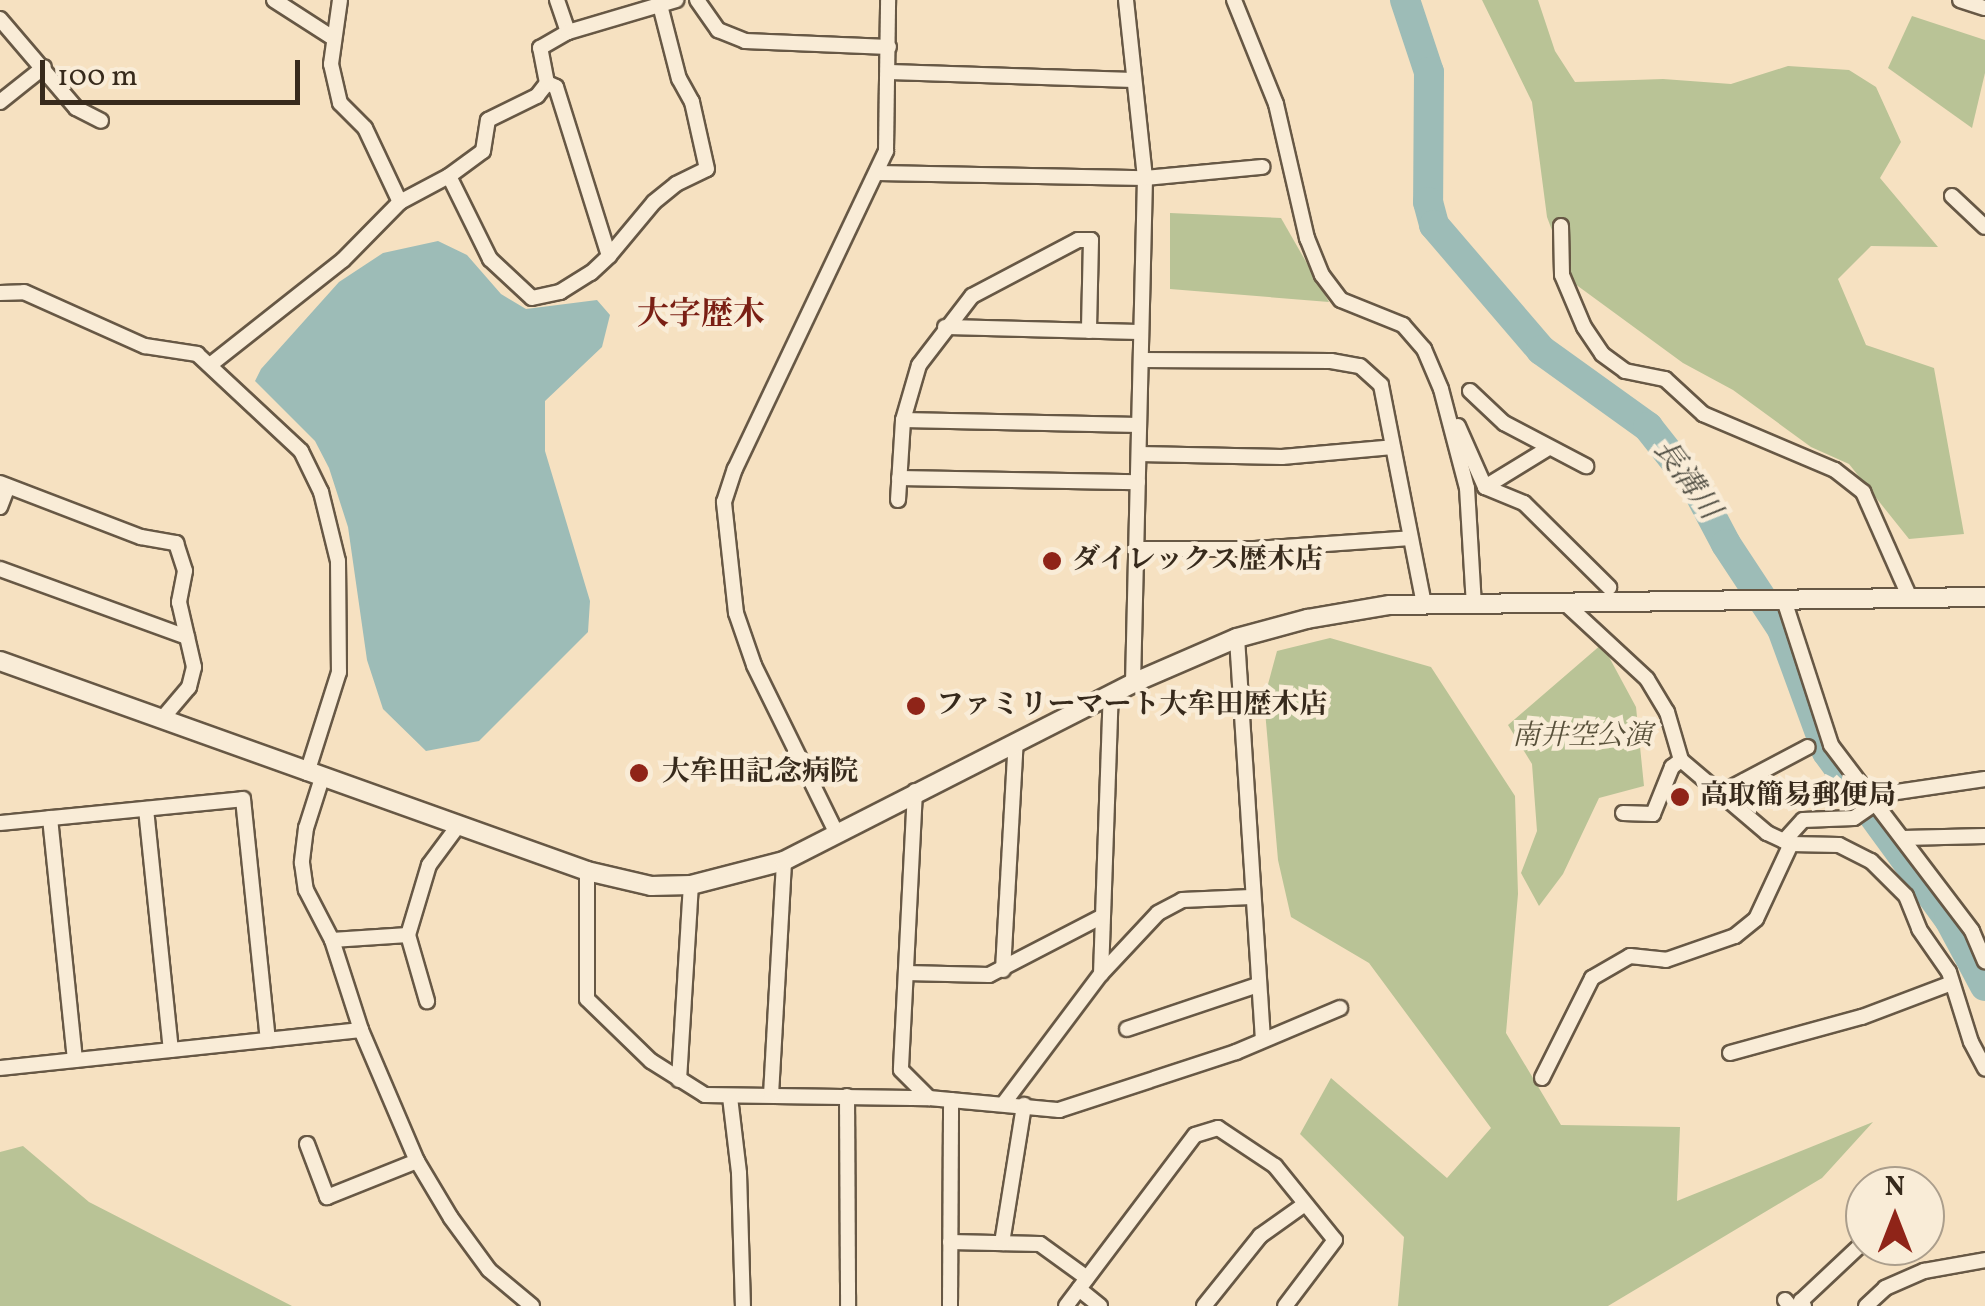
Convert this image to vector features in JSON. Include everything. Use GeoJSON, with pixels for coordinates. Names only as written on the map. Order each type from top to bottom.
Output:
{"type":"FeatureCollection","features":[{"type":"Feature","properties":{"kind":"street"},"geometry":{"type":"LineString","coordinates":[[274,0],[333,38]]}},
{"type":"Feature","properties":{"kind":"street"},"geometry":{"type":"LineString","coordinates":[[340,0],[332,64],[340,103],[365,128],[400,202]]}},
{"type":"Feature","properties":{"kind":"street"},"geometry":{"type":"LineString","coordinates":[[557,0],[568,32]]}},
{"type":"Feature","properties":{"kind":"street"},"geometry":{"type":"LineString","coordinates":[[210,365],[343,260],[400,202],[450,176],[483,150],[488,120],[537,96],[546,83],[540,48],[568,32],[676,0]]}},
{"type":"Feature","properties":{"kind":"street"},"geometry":{"type":"LineString","coordinates":[[697,0],[718,30],[744,41],[888,46]]}},
{"type":"Feature","properties":{"kind":"street"},"geometry":{"type":"LineString","coordinates":[[836,832],[754,665],[736,613],[724,502],[742,452],[886,150],[888,0]]}},
{"type":"Feature","properties":{"kind":"street"},"geometry":{"type":"LineString","coordinates":[[1126,0],[1145,178],[1133,683]]}},
{"type":"Feature","properties":{"kind":"street"},"geometry":{"type":"LineString","coordinates":[[1234,0],[1276,104],[1306,238],[1322,275],[1341,300],[1403,325],[1424,350],[1486,487],[1524,503],[1609,588]]}},
{"type":"Feature","properties":{"kind":"street"},"geometry":{"type":"LineString","coordinates":[[1960,0],[1985,8]]}},
{"type":"Feature","properties":{"kind":"street"},"geometry":{"type":"LineString","coordinates":[[450,176],[490,259],[532,298],[560,292],[609,256],[654,202],[676,184],[707,169],[692,102],[679,78],[660,5]]}},
{"type":"Feature","properties":{"kind":"street"},"geometry":{"type":"LineString","coordinates":[[0,19],[76,108],[101,120]]}},
{"type":"Feature","properties":{"kind":"street"},"geometry":{"type":"LineString","coordinates":[[0,102],[44,67]]}},
{"type":"Feature","properties":{"kind":"street"},"geometry":{"type":"LineString","coordinates":[[889,72],[1134,80]]}},
{"type":"Feature","properties":{"kind":"street"},"geometry":{"type":"LineString","coordinates":[[546,83],[556,87],[609,256]]}},
{"type":"Feature","properties":{"kind":"street"},"geometry":{"type":"LineString","coordinates":[[878,173],[1145,178],[1262,167]]}},
{"type":"Feature","properties":{"kind":"street"},"geometry":{"type":"LineString","coordinates":[[1952,196],[1985,227]]}},
{"type":"Feature","properties":{"kind":"street"},"geometry":{"type":"LineString","coordinates":[[1561,226],[1562,275],[1584,327],[1602,354],[1625,371],[1665,379],[1703,414],[1836,470],[1863,492],[1910,598]]}},
{"type":"Feature","properties":{"kind":"street"},"geometry":{"type":"LineString","coordinates":[[898,500],[902,420],[919,365],[972,296],[1078,240],[1091,240],[1089,331]]}},
{"type":"Feature","properties":{"kind":"street"},"geometry":{"type":"LineString","coordinates":[[0,292],[24,292],[145,346],[198,354],[301,451],[321,492],[335,539],[340,672],[306,828],[302,864],[306,890],[332,940],[361,1030],[418,1160],[488,1270],[532,1306]]}},
{"type":"Feature","properties":{"kind":"street"},"geometry":{"type":"LineString","coordinates":[[945,327],[1141,332]]}},
{"type":"Feature","properties":{"kind":"street"},"geometry":{"type":"LineString","coordinates":[[1141,360],[1331,361],[1360,366],[1381,385],[1424,605]]}},
{"type":"Feature","properties":{"kind":"street"},"geometry":{"type":"LineString","coordinates":[[1442,389],[1467,488],[1474,605]]}},
{"type":"Feature","properties":{"kind":"street"},"geometry":{"type":"LineString","coordinates":[[1470,391],[1504,423],[1586,466]]}},
{"type":"Feature","properties":{"kind":"street"},"geometry":{"type":"LineString","coordinates":[[902,420],[1139,425]]}},
{"type":"Feature","properties":{"kind":"street"},"geometry":{"type":"LineString","coordinates":[[1138,454],[1282,456],[1393,447]]}},
{"type":"Feature","properties":{"kind":"street"},"geometry":{"type":"LineString","coordinates":[[1486,487],[1547,448]]}},
{"type":"Feature","properties":{"kind":"street"},"geometry":{"type":"LineString","coordinates":[[899,478],[1138,482]]}},
{"type":"Feature","properties":{"kind":"street"},"geometry":{"type":"LineString","coordinates":[[0,507],[4,485],[141,537],[176,543],[185,571],[179,602],[194,667],[189,688],[162,720]]}},
{"type":"Feature","properties":{"kind":"street"},"geometry":{"type":"LineString","coordinates":[[1136,548],[1255,549],[1411,538]]}},
{"type":"Feature","properties":{"kind":"street"},"geometry":{"type":"LineString","coordinates":[[0,568],[187,637]]}},
{"type":"Feature","properties":{"kind":"street"},"geometry":{"type":"LineString","coordinates":[[0,660],[587,871],[651,886],[691,884],[784,861],[1133,683],[1237,638],[1357,609],[1985,597]]}},
{"type":"Feature","properties":{"kind":"street"},"geometry":{"type":"LineString","coordinates":[[1784,600],[1831,745],[1972,931],[1985,961]]}},
{"type":"Feature","properties":{"kind":"street"},"geometry":{"type":"LineString","coordinates":[[1566,604],[1647,679],[1667,712],[1681,760],[1720,794],[1767,833],[1788,842],[1838,845],[1881,870],[1906,896],[1920,929],[1952,983],[1971,1042],[1985,1068]]}},
{"type":"Feature","properties":{"kind":"street"},"geometry":{"type":"LineString","coordinates":[[1237,638],[1262,1037]]}},
{"type":"Feature","properties":{"kind":"street"},"geometry":{"type":"LineString","coordinates":[[1101,974],[1111,694]]}},
{"type":"Feature","properties":{"kind":"street"},"geometry":{"type":"LineString","coordinates":[[1003,970],[1016,741]]}},
{"type":"Feature","properties":{"kind":"street"},"geometry":{"type":"LineString","coordinates":[[1720,794],[1808,747]]}},
{"type":"Feature","properties":{"kind":"street"},"geometry":{"type":"LineString","coordinates":[[1622,813],[1653,814],[1672,767],[1681,760]]}},
{"type":"Feature","properties":{"kind":"street"},"geometry":{"type":"LineString","coordinates":[[1542,1078],[1592,978],[1630,956],[1666,960],[1736,936],[1756,919],[1788,842],[1803,820],[1854,818],[1890,793],[1985,778]]}},
{"type":"Feature","properties":{"kind":"street"},"geometry":{"type":"LineString","coordinates":[[915,792],[901,1070],[929,1098]]}},
{"type":"Feature","properties":{"kind":"street"},"geometry":{"type":"LineString","coordinates":[[0,823],[243,799],[268,1040]]}},
{"type":"Feature","properties":{"kind":"street"},"geometry":{"type":"LineString","coordinates":[[146,809],[171,1050]]}},
{"type":"Feature","properties":{"kind":"street"},"geometry":{"type":"LineString","coordinates":[[50,818],[76,1060]]}},
{"type":"Feature","properties":{"kind":"street"},"geometry":{"type":"LineString","coordinates":[[427,1001],[408,935],[429,865],[458,826]]}},
{"type":"Feature","properties":{"kind":"street"},"geometry":{"type":"LineString","coordinates":[[1903,838],[1985,836]]}},
{"type":"Feature","properties":{"kind":"street"},"geometry":{"type":"LineString","coordinates":[[771,1094],[784,861]]}},
{"type":"Feature","properties":{"kind":"street"},"geometry":{"type":"LineString","coordinates":[[587,871],[587,1000],[651,1061],[705,1095],[929,1098],[1059,1110],[1236,1052],[1262,1037],[1340,1008]]}},
{"type":"Feature","properties":{"kind":"street"},"geometry":{"type":"LineString","coordinates":[[679,1080],[691,884]]}},
{"type":"Feature","properties":{"kind":"street"},"geometry":{"type":"LineString","coordinates":[[1004,1103],[1101,974],[1158,913],[1182,900],[1251,898]]}},
{"type":"Feature","properties":{"kind":"street"},"geometry":{"type":"LineString","coordinates":[[906,973],[989,975],[1103,916]]}},
{"type":"Feature","properties":{"kind":"street"},"geometry":{"type":"LineString","coordinates":[[332,940],[408,935]]}},
{"type":"Feature","properties":{"kind":"street"},"geometry":{"type":"LineString","coordinates":[[1730,1054],[1862,1017],[1952,983]]}},
{"type":"Feature","properties":{"kind":"street"},"geometry":{"type":"LineString","coordinates":[[1127,1028],[1258,984]]}},
{"type":"Feature","properties":{"kind":"street"},"geometry":{"type":"LineString","coordinates":[[0,1068],[361,1030]]}},
{"type":"Feature","properties":{"kind":"street"},"geometry":{"type":"LineString","coordinates":[[847,1096],[848,1306]]}},
{"type":"Feature","properties":{"kind":"street"},"geometry":{"type":"LineString","coordinates":[[730,1098],[738,1173],[743,1306]]}},
{"type":"Feature","properties":{"kind":"street"},"geometry":{"type":"LineString","coordinates":[[950,1306],[951,1100]]}},
{"type":"Feature","properties":{"kind":"street"},"geometry":{"type":"LineString","coordinates":[[1002,1243],[1024,1105]]}},
{"type":"Feature","properties":{"kind":"street"},"geometry":{"type":"LineString","coordinates":[[1066,1306],[1195,1135],[1218,1128],[1275,1166],[1335,1240],[1286,1306]]}},
{"type":"Feature","properties":{"kind":"street"},"geometry":{"type":"LineString","coordinates":[[307,1144],[327,1196],[418,1160]]}},
{"type":"Feature","properties":{"kind":"street"},"geometry":{"type":"LineString","coordinates":[[1204,1306],[1260,1236],[1304,1204]]}},
{"type":"Feature","properties":{"kind":"street"},"geometry":{"type":"LineString","coordinates":[[950,1242],[1040,1244],[1083,1283],[1100,1306]]}},
{"type":"Feature","properties":{"kind":"street"},"geometry":{"type":"LineString","coordinates":[[1804,1306],[1801,1302],[1845,1260]]}},
{"type":"Feature","properties":{"kind":"street"},"geometry":{"type":"LineString","coordinates":[[1866,1306],[1885,1288],[1924,1271],[1985,1260]]}},
{"type":"Feature","properties":{"kind":"green space"},"geometry":{"type":"Polygon","coordinates":[[[1482,0],[1538,0],[1555,51],[1575,82],[1663,79],[1731,84],[1788,66],[1849,70],[1876,87],[1901,142],[1880,178],[1938,247],[1871,246],[1838,279],[1866,345],[1934,368],[1964,534],[1909,539],[1849,464],[1811,447],[1733,390],[1683,363],[1571,281],[1547,217],[1532,102],[1482,0]]]}},
{"type":"Feature","properties":{"kind":"green space"},"geometry":{"type":"Polygon","coordinates":[[[1912,16],[1985,40],[1985,73],[1972,128],[1888,68],[1912,16]]]}},
{"type":"Feature","properties":{"kind":"green space"},"geometry":{"type":"Polygon","coordinates":[[[1170,213],[1281,218],[1329,302],[1170,289],[1170,213]]]}},
{"type":"Feature","properties":{"kind":"green space"},"geometry":{"type":"Polygon","coordinates":[[[1330,638],[1431,667],[1515,796],[1518,894],[1506,1033],[1561,1125],[1680,1127],[1677,1201],[1873,1122],[1822,1178],[1608,1306],[1398,1306],[1404,1237],[1300,1134],[1331,1078],[1447,1178],[1491,1128],[1369,963],[1291,917],[1278,860],[1264,699],[1277,651],[1330,638]]]}},
{"type":"Feature","properties":{"kind":"green space","name":"南井空公演"},"geometry":{"type":"Polygon","coordinates":[[[1602,644],[1636,707],[1644,786],[1599,798],[1563,874],[1539,906],[1521,873],[1537,831],[1532,764],[1508,725],[1602,644]]]}},
{"type":"Feature","properties":{"kind":"green space"},"geometry":{"type":"Polygon","coordinates":[[[23,1146],[89,1202],[292,1306],[0,1306],[0,1152],[23,1146]]]}},
{"type":"Feature","properties":{"kind":"water"},"geometry":{"type":"Polygon","coordinates":[[[438,241],[467,255],[501,294],[526,309],[597,300],[610,315],[602,347],[545,401],[545,451],[590,601],[588,632],[479,741],[426,751],[383,709],[367,660],[348,527],[329,468],[315,441],[255,381],[261,369],[339,282],[383,253],[438,241]]]}},
{"type":"Feature","properties":{"kind":"waterway","name":"長溝川"},"geometry":{"type":"LineString","coordinates":[[1405,0],[1429,72],[1428,202],[1434,225],[1541,350],[1648,427],[1697,489],[1726,544],[1782,629],[1827,752],[1949,919],[1985,986]]}},
{"type":"Feature","properties":{"kind":"place","name":"ダイレックス歴木店"},"geometry":{"type":"Point","coordinates":[1052,561]}},
{"type":"Feature","properties":{"kind":"place","name":"ファミリーマート大牟田歴木店"},"geometry":{"type":"Point","coordinates":[916,706]}},
{"type":"Feature","properties":{"kind":"place","name":"大牟田記念病院"},"geometry":{"type":"Point","coordinates":[639,773]}},
{"type":"Feature","properties":{"kind":"place","name":"高取簡易郵便局"},"geometry":{"type":"Point","coordinates":[1680,797]}},
{"type":"Feature","properties":{"kind":"district","name":"大字歴木"},"geometry":{"type":"Point","coordinates":[701,316]}}]}
